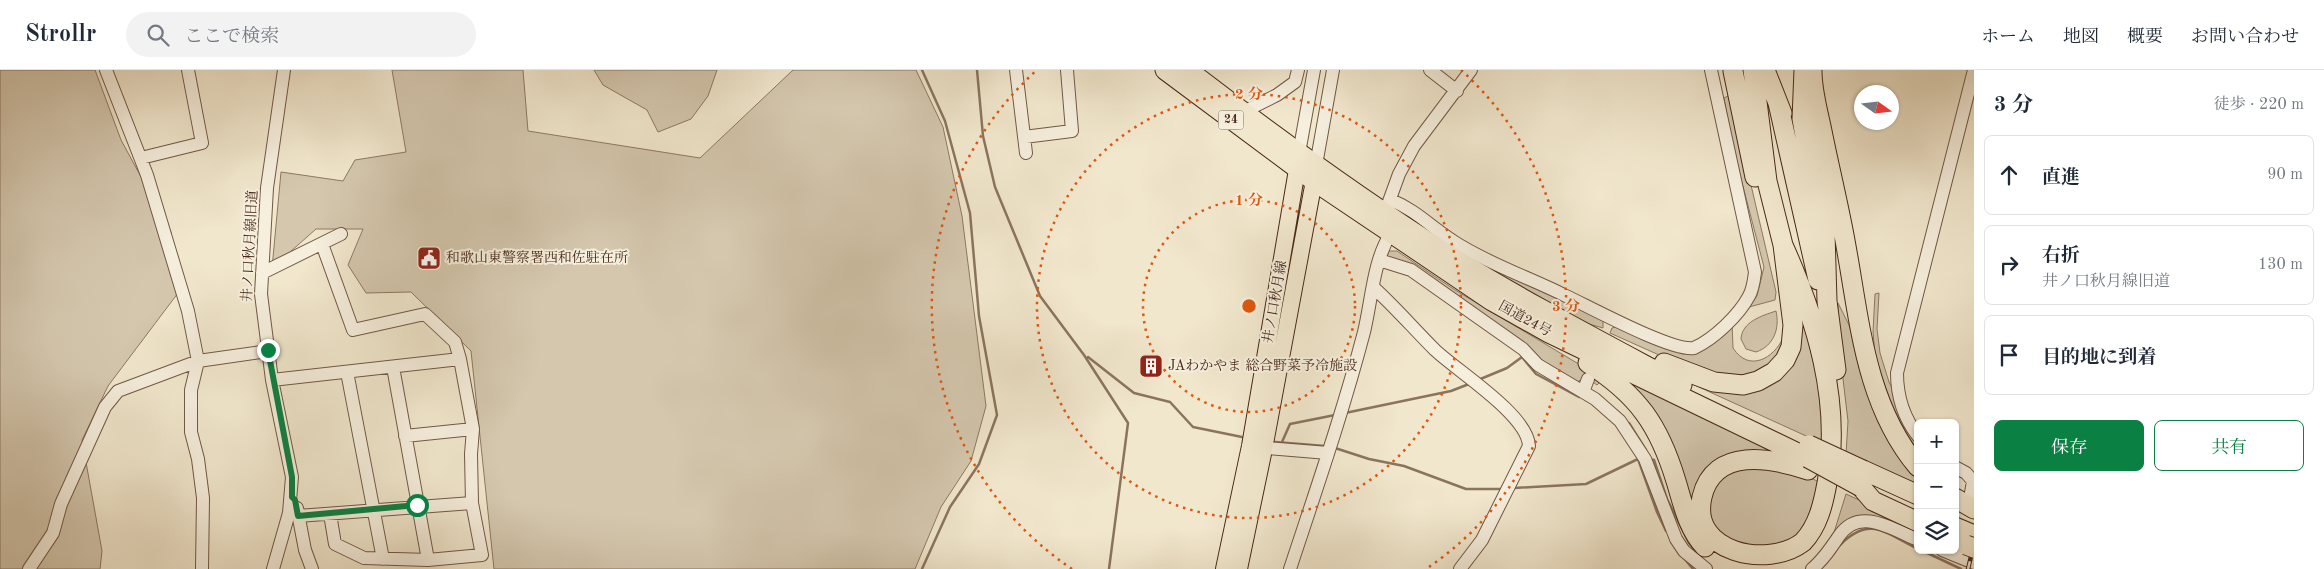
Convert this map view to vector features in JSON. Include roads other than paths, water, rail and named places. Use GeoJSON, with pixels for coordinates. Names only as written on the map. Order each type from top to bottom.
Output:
{"type":"FeatureCollection","features":[{"type":"Feature","properties":{"kind":"highway","name":"国道24号"},"geometry":{"type":"LineString","coordinates":[[1165,70],[1299,161],[1391,233],[1492,301],[1549,333],[1808,458],[1862,478],[1914,494]]}},
{"type":"Feature","properties":{"kind":"highway","name":"国道24号"},"geometry":{"type":"LineString","coordinates":[[1188,70],[1243,112],[1299,161]]}},
{"type":"Feature","properties":{"kind":"highway"},"geometry":{"type":"LineString","coordinates":[[1804,70],[1802,110],[1811,171],[1840,283],[1861,334]]}},
{"type":"Feature","properties":{"kind":"highway"},"geometry":{"type":"LineString","coordinates":[[1812,70],[1817,109],[1844,231],[1861,334],[1873,381],[1884,412],[1900,444],[1916,464]]}},
{"type":"Feature","properties":{"kind":"highway"},"geometry":{"type":"LineString","coordinates":[[1732,71],[1767,181],[1782,245],[1796,293],[1824,370],[1831,414],[1828,477],[1819,517],[1800,544],[1786,553],[1766,559],[1749,558],[1731,553],[1719,544],[1708,531],[1701,512],[1702,497],[1707,483],[1721,469],[1741,460],[1808,458]]}},
{"type":"Feature","properties":{"kind":"highway"},"geometry":{"type":"LineString","coordinates":[[1732,71],[1773,254],[1796,293]]}},
{"type":"Feature","properties":{"kind":"highway"},"geometry":{"type":"LineString","coordinates":[[1758,75],[1778,103],[1811,171]]}},
{"type":"Feature","properties":{"kind":"highway"},"geometry":{"type":"LineString","coordinates":[[1758,75],[1767,181]]}},
{"type":"Feature","properties":{"kind":"highway"},"geometry":{"type":"LineString","coordinates":[[1629,357],[1652,359],[1721,383],[1743,385],[1758,381],[1779,367],[1791,346],[1796,293],[1758,75]]}},
{"type":"Feature","properties":{"kind":"highway"},"geometry":{"type":"LineString","coordinates":[[1778,103],[1831,340]]}},
{"type":"Feature","properties":{"kind":"highway","name":"国道24号"},"geometry":{"type":"LineString","coordinates":[[1315,173],[1388,206],[1454,258],[1696,393],[1842,478],[1862,478],[1915,509]]}},
{"type":"Feature","properties":{"kind":"highway"},"geometry":{"type":"LineString","coordinates":[[1776,569],[1800,558],[1812,548],[1826,528],[1838,485],[1842,408],[1827,302],[1826,232]]}},
{"type":"Feature","properties":{"kind":"highway"},"geometry":{"type":"LineString","coordinates":[[1549,333],[1578,357],[1623,388],[1644,410],[1665,447],[1686,515],[1698,539],[1724,562],[1742,569]]}},
{"type":"Feature","properties":{"kind":"highway","name":"24"},"geometry":{"type":"LineString","coordinates":[[1862,478],[1873,500],[1914,520]]}},
{"type":"Feature","properties":{"kind":"main road","name":"井ノ口秋月線"},"geometry":{"type":"LineString","coordinates":[[1238,569],[1299,161]]}},
{"type":"Feature","properties":{"kind":"main road","name":"井ノ口秋月線"},"geometry":{"type":"LineString","coordinates":[[1224,569],[1257,447],[1315,173]]}},
{"type":"Feature","properties":{"kind":"street"},"geometry":{"type":"LineString","coordinates":[[106,70],[141,158],[188,311],[198,361],[190,390],[191,432],[198,459],[202,498],[202,569]]}},
{"type":"Feature","properties":{"kind":"street"},"geometry":{"type":"LineString","coordinates":[[141,158],[202,143],[188,70]]}},
{"type":"Feature","properties":{"kind":"street","name":"井ノ口秋月線旧道"},"geometry":{"type":"LineString","coordinates":[[273,569],[289,514],[292,497],[292,477],[272,380],[262,316],[262,272],[267,188],[284,70]]}},
{"type":"Feature","properties":{"kind":"street"},"geometry":{"type":"LineString","coordinates":[[1016,70],[1026,153]]}},
{"type":"Feature","properties":{"kind":"street"},"geometry":{"type":"LineString","coordinates":[[1024,137],[1072,131],[1067,70]]}},
{"type":"Feature","properties":{"kind":"street"},"geometry":{"type":"LineString","coordinates":[[1243,112],[1295,82],[1298,70]]}},
{"type":"Feature","properties":{"kind":"street"},"geometry":{"type":"LineString","coordinates":[[1299,161],[1314,70]]}},
{"type":"Feature","properties":{"kind":"street"},"geometry":{"type":"LineString","coordinates":[[1315,173],[1334,70]]}},
{"type":"Feature","properties":{"kind":"street"},"geometry":{"type":"LineString","coordinates":[[1430,70],[1457,91]]}},
{"type":"Feature","properties":{"kind":"street"},"geometry":{"type":"LineString","coordinates":[[1471,70],[1414,146],[1398,174],[1388,206],[1410,208],[1458,245],[1483,259],[1562,294],[1608,324],[1690,348],[1701,344],[1717,331],[1750,294],[1755,266],[1711,70]]}},
{"type":"Feature","properties":{"kind":"street"},"geometry":{"type":"LineString","coordinates":[[1914,430],[1900,400],[1897,373],[1974,70]]}},
{"type":"Feature","properties":{"kind":"street"},"geometry":{"type":"LineString","coordinates":[[1290,569],[1328,454],[1364,330],[1382,247],[1391,233]]}},
{"type":"Feature","properties":{"kind":"street"},"geometry":{"type":"LineString","coordinates":[[262,272],[341,234]]}},
{"type":"Feature","properties":{"kind":"street"},"geometry":{"type":"LineString","coordinates":[[322,244],[353,330],[425,314],[455,342],[473,429],[471,454],[472,503],[482,555],[428,560],[364,558],[335,544],[330,514]]}},
{"type":"Feature","properties":{"kind":"street"},"geometry":{"type":"LineString","coordinates":[[1379,260],[1411,270],[1523,349],[1538,366],[1608,409],[1634,439],[1676,539],[1684,551],[1706,569]]}},
{"type":"Feature","properties":{"kind":"street"},"geometry":{"type":"LineString","coordinates":[[1373,288],[1400,312],[1436,351],[1481,386],[1520,424],[1529,437],[1529,446],[1482,540],[1460,569]]}},
{"type":"Feature","properties":{"kind":"street"},"geometry":{"type":"LineString","coordinates":[[29,569],[53,533],[61,504],[105,407],[118,392],[198,361],[268,350]]}},
{"type":"Feature","properties":{"kind":"street"},"geometry":{"type":"LineString","coordinates":[[272,380],[460,359]]}},
{"type":"Feature","properties":{"kind":"street"},"geometry":{"type":"LineString","coordinates":[[393,367],[428,560]]}},
{"type":"Feature","properties":{"kind":"street"},"geometry":{"type":"LineString","coordinates":[[347,372],[382,559]]}},
{"type":"Feature","properties":{"kind":"street"},"geometry":{"type":"LineString","coordinates":[[1583,392],[1588,378]]}},
{"type":"Feature","properties":{"kind":"street"},"geometry":{"type":"LineString","coordinates":[[405,436],[473,429]]}},
{"type":"Feature","properties":{"kind":"street"},"geometry":{"type":"LineString","coordinates":[[1257,447],[1328,454]]}},
{"type":"Feature","properties":{"kind":"street"},"geometry":{"type":"LineString","coordinates":[[1959,469],[1966,473],[1973,481],[1965,526],[1974,563]]}},
{"type":"Feature","properties":{"kind":"street"},"geometry":{"type":"LineString","coordinates":[[292,497],[295,500],[312,569]]}},
{"type":"Feature","properties":{"kind":"street"},"geometry":{"type":"LineString","coordinates":[[298,516],[417,505],[472,503]]}},
{"type":"Feature","properties":{"kind":"street"},"geometry":{"type":"LineString","coordinates":[[1812,569],[1825,557],[1843,530],[1856,521],[1874,522],[1914,538]]}},
{"type":"Feature","properties":{"kind":"waterway"},"geometry":{"type":"LineString","coordinates":[[922,70],[945,121],[970,213],[979,316],[997,415],[979,464],[950,507],[922,569]]}},
{"type":"Feature","properties":{"kind":"waterway"},"geometry":{"type":"LineString","coordinates":[[977,70],[983,136],[995,187],[1040,296],[1084,355],[1128,423],[1109,569]]}},
{"type":"Feature","properties":{"kind":"waterway"},"geometry":{"type":"LineString","coordinates":[[1088,357],[1134,393],[1170,402],[1193,427],[1242,437]]}},
{"type":"Feature","properties":{"kind":"waterway"},"geometry":{"type":"LineString","coordinates":[[1478,380],[1507,368],[1522,357],[1536,374],[1579,397],[1582,396]]}},
{"type":"Feature","properties":{"kind":"waterway"},"geometry":{"type":"LineString","coordinates":[[1345,413],[1451,391],[1469,384]]}},
{"type":"Feature","properties":{"kind":"waterway"},"geometry":{"type":"LineString","coordinates":[[1282,442],[1290,424],[1335,415]]}},
{"type":"Feature","properties":{"kind":"waterway"},"geometry":{"type":"LineString","coordinates":[[1629,423],[1646,450]]}},
{"type":"Feature","properties":{"kind":"waterway"},"geometry":{"type":"LineString","coordinates":[[1275,442],[1325,446]]}},
{"type":"Feature","properties":{"kind":"waterway"},"geometry":{"type":"LineString","coordinates":[[1335,448],[1369,459],[1404,466],[1466,489],[1503,489]]}},
{"type":"Feature","properties":{"kind":"waterway"},"geometry":{"type":"LineString","coordinates":[[1514,488],[1586,484],[1638,459],[1657,512],[1666,531]]}},
{"type":"Feature","properties":{"kind":"waterway"},"geometry":{"type":"LineString","coordinates":[[1650,459],[1654,460],[1667,499],[1689,543],[1700,557]]}},
{"type":"Feature","properties":{"kind":"waterway"},"geometry":{"type":"LineString","coordinates":[[1840,545],[1860,531],[1869,529],[1887,533],[1914,547]]}},
{"type":"Feature","properties":{"kind":"waterway"},"geometry":{"type":"LineString","coordinates":[[1929,554],[1961,569]]}},
{"type":"Feature","properties":{"kind":"waterway"},"geometry":{"type":"LineString","coordinates":[[1684,558],[1693,569]]}},
{"type":"Feature","properties":{"kind":"railway"},"geometry":{"type":"LineString","coordinates":[[1968,569],[1974,544]]}},
{"type":"Feature","properties":{"kind":"place","name":"和歌山東警察署西和佐駐在所"},"geometry":{"type":"Point","coordinates":[429,258]}},
{"type":"Feature","properties":{"kind":"place","name":"JAわかやま 総合野菜予冷施設"},"geometry":{"type":"Point","coordinates":[1151,366]}}]}
